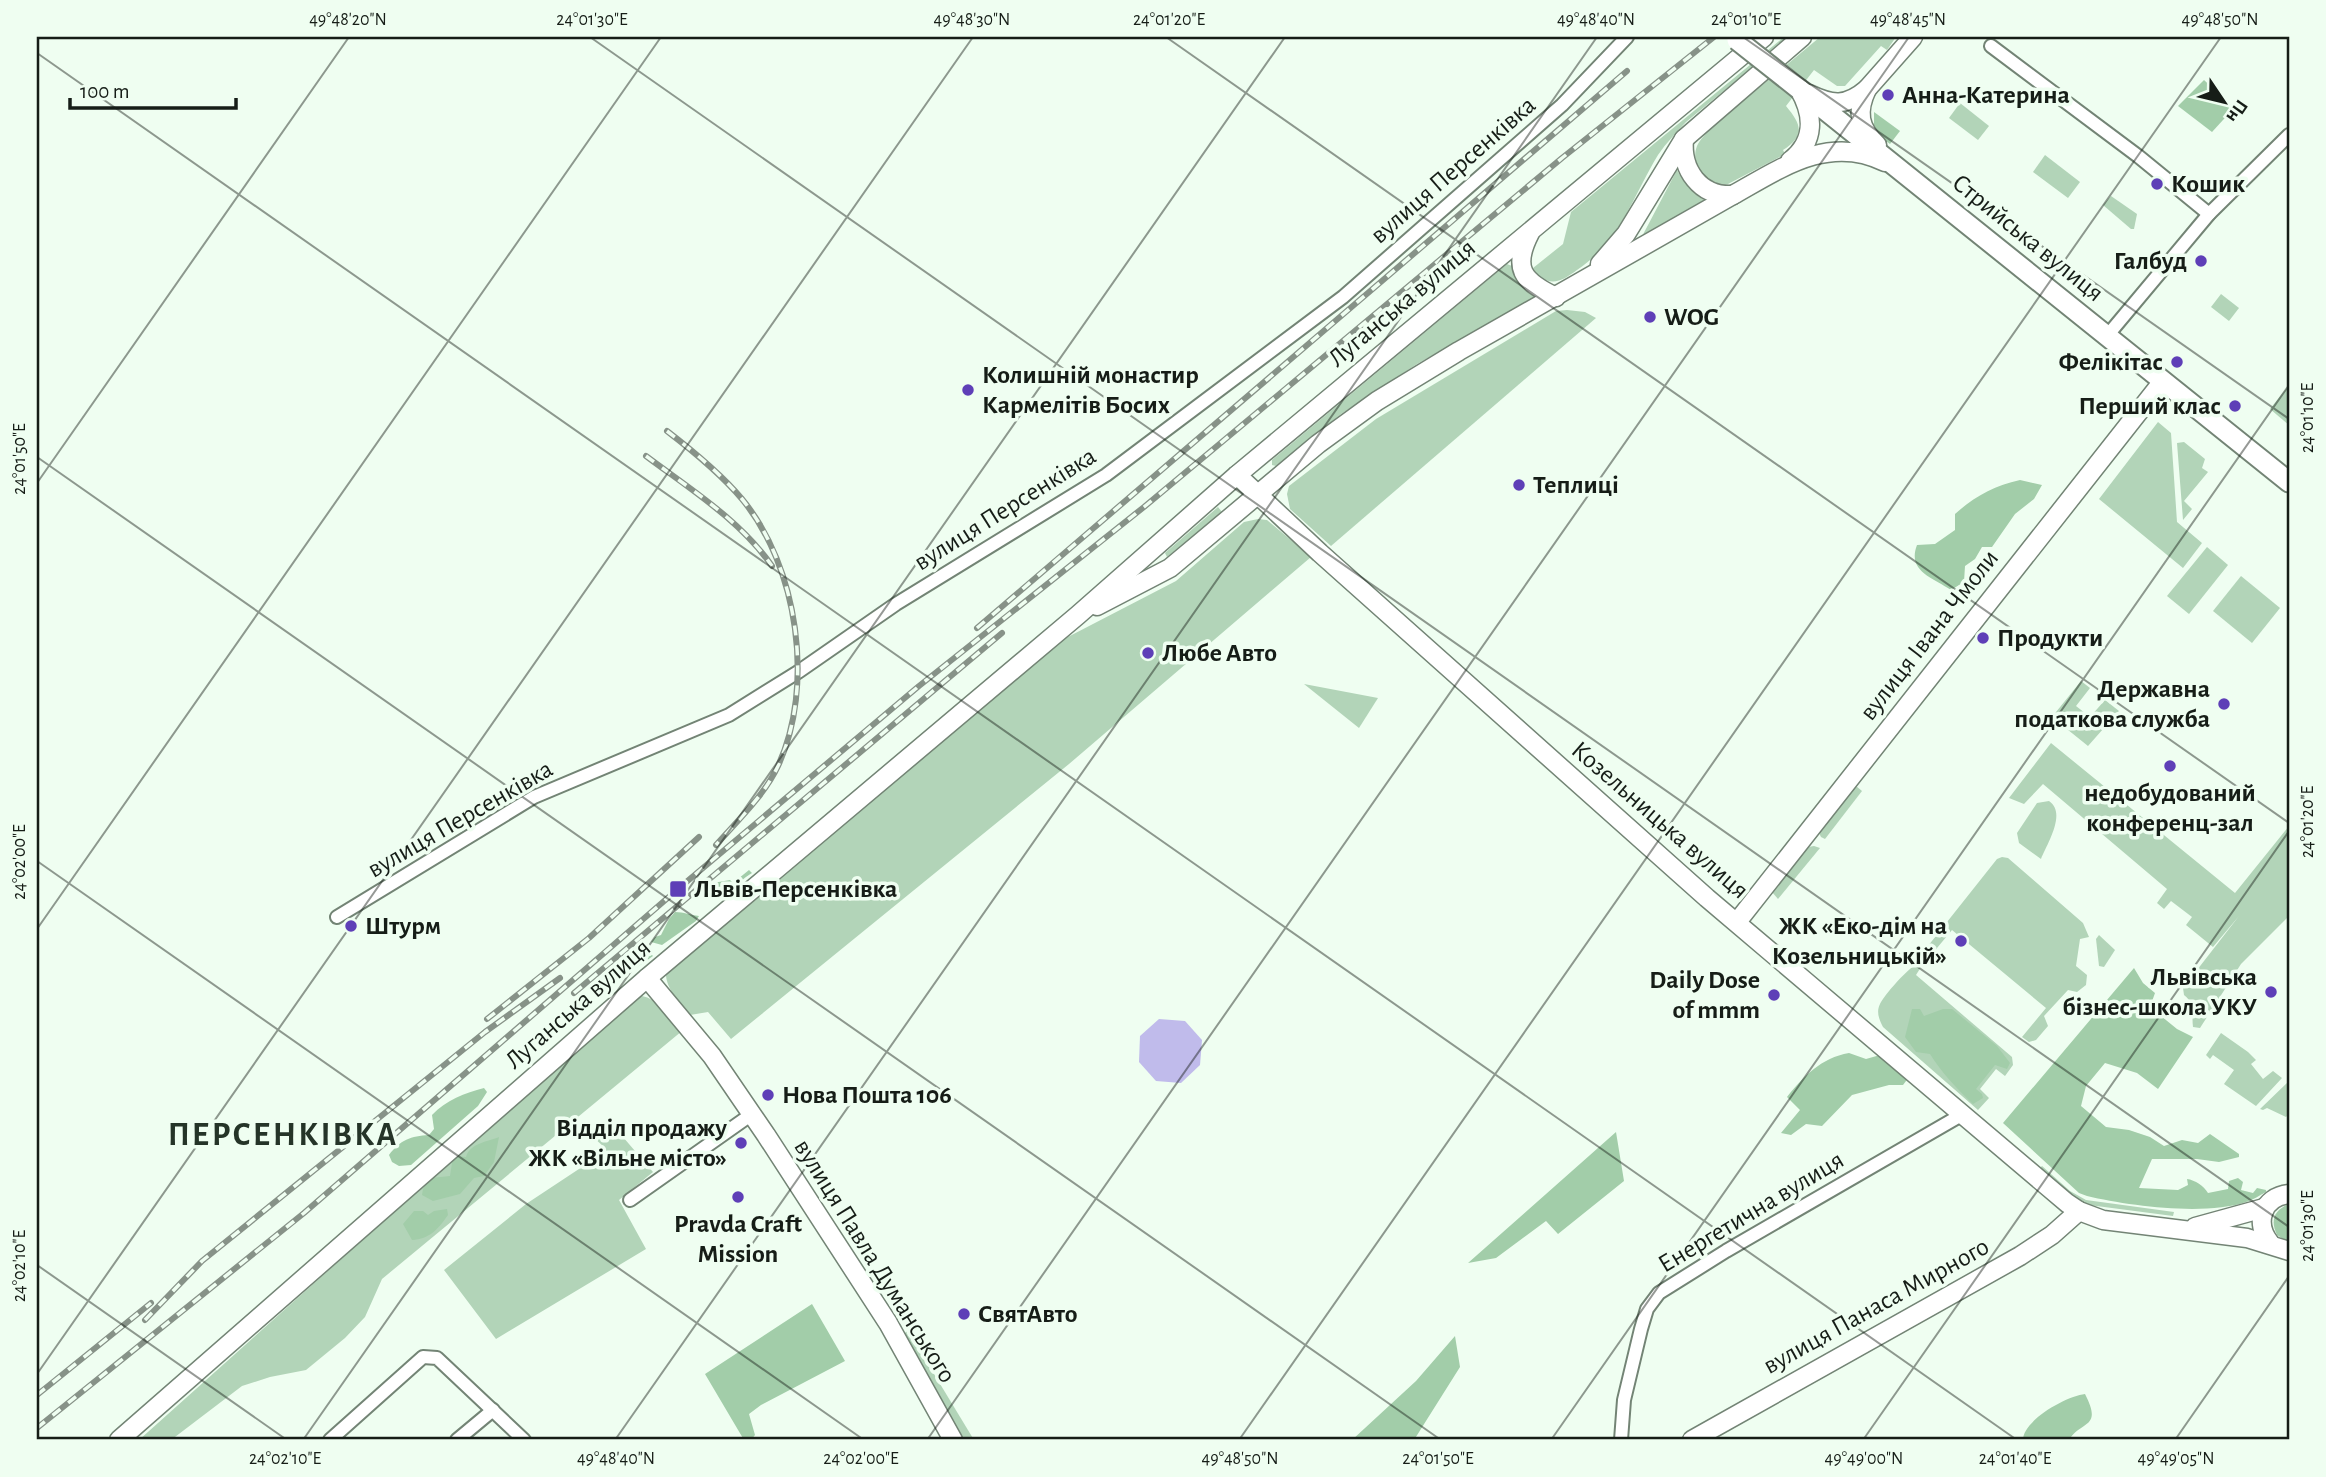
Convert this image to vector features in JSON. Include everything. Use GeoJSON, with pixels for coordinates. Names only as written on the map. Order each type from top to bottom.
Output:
{"type":"FeatureCollection","features":[{"type":"Feature","properties":{"kind":"main road","name":"Стрийська вулиця"},"geometry":{"type":"LineString","coordinates":[[1733,37],[2289,482]]}},
{"type":"Feature","properties":{"kind":"main road","name":"Луганська вулиця"},"geometry":{"type":"LineString","coordinates":[[119,1440],[647,978],[1078,615],[1237,475],[1764,37]]}},
{"type":"Feature","properties":{"kind":"main road","name":"Луганська вулиця"},"geometry":{"type":"LineString","coordinates":[[1583,280],[1610,255],[1626,234],[1684,139],[1802,37]]}},
{"type":"Feature","properties":{"kind":"main road"},"geometry":{"type":"LineString","coordinates":[[1892,60],[1904,37]]}},
{"type":"Feature","properties":{"kind":"main road"},"geometry":{"type":"LineString","coordinates":[[1799,89],[1826,103],[1849,101],[1867,89],[1913,37]]}},
{"type":"Feature","properties":{"kind":"main road","name":"Луганська вулиця"},"geometry":{"type":"LineString","coordinates":[[1776,171],[1804,147],[1810,134],[1812,122],[1799,89]]}},
{"type":"Feature","properties":{"kind":"main road"},"geometry":{"type":"LineString","coordinates":[[1867,89],[1859,113],[1860,122],[1868,137],[1901,169]]}},
{"type":"Feature","properties":{"kind":"main road"},"geometry":{"type":"LineString","coordinates":[[1684,139],[1686,164],[1694,179],[1707,191],[1733,195]]}},
{"type":"Feature","properties":{"kind":"main road","name":"Луганська вулиця"},"geometry":{"type":"LineString","coordinates":[[1078,615],[1170,568],[1318,444],[1377,401],[1459,351],[1776,171],[1810,156],[1842,150],[1865,153],[1901,169]]}},
{"type":"Feature","properties":{"kind":"main road"},"geometry":{"type":"LineString","coordinates":[[1532,228],[1522,251],[1522,272],[1530,283],[1556,297]]}},
{"type":"Feature","properties":{"kind":"main road","name":"вулиця Івана Чмоли"},"geometry":{"type":"LineString","coordinates":[[1737,922],[2163,381]]}},
{"type":"Feature","properties":{"kind":"main road","name":"Козельницька вулиця"},"geometry":{"type":"LineString","coordinates":[[1237,475],[1651,848],[2061,1199],[2079,1211],[2103,1220],[2188,1229],[2270,1244],[2289,1251]]}},
{"type":"Feature","properties":{"kind":"main road","name":"вулиця Павла Думанського"},"geometry":{"type":"LineString","coordinates":[[647,978],[712,1056],[752,1114],[888,1324],[953,1440]]}},
{"type":"Feature","properties":{"kind":"main road","name":"Козельницька вулиця"},"geometry":{"type":"LineString","coordinates":[[2188,1229],[2264,1208],[2278,1196],[2289,1194]]}},
{"type":"Feature","properties":{"kind":"main road"},"geometry":{"type":"LineString","coordinates":[[2264,1208],[2261,1227],[2270,1244]]}},
{"type":"Feature","properties":{"kind":"main road","name":"вулиця Панаса Мирного"},"geometry":{"type":"LineString","coordinates":[[1692,1440],[2020,1256],[2052,1235],[2079,1211]]}},
{"type":"Feature","properties":{"kind":"street","name":"вулиця Персенківка"},"geometry":{"type":"LineString","coordinates":[[337,917],[534,797],[729,715],[895,604],[1106,475],[1343,297],[1562,104],[1627,37]]}},
{"type":"Feature","properties":{"kind":"street"},"geometry":{"type":"LineString","coordinates":[[1991,46],[2138,156],[2209,214]]}},
{"type":"Feature","properties":{"kind":"street"},"geometry":{"type":"LineString","coordinates":[[2107,336],[2209,214],[2289,135]]}},
{"type":"Feature","properties":{"kind":"street"},"geometry":{"type":"LineString","coordinates":[[630,1200],[752,1114]]}},
{"type":"Feature","properties":{"kind":"street","name":"Енергетична вулиця"},"geometry":{"type":"LineString","coordinates":[[1621,1440],[1624,1399],[1641,1329],[1647,1309],[1659,1293],[1726,1251],[1963,1114]]}},
{"type":"Feature","properties":{"kind":"street"},"geometry":{"type":"LineString","coordinates":[[330,1440],[423,1357],[437,1358],[524,1440]]}},
{"type":"Feature","properties":{"kind":"street"},"geometry":{"type":"LineString","coordinates":[[457,1440],[493,1410]]}},
{"type":"Feature","properties":{"kind":"green space"},"geometry":{"type":"Polygon","coordinates":[[[1784,37],[1789,37],[1686,122],[1671,138],[1658,155],[1615,232],[1592,258],[1559,281],[1538,277],[1533,268],[1563,244],[1571,212],[1784,37]]]}},
{"type":"Feature","properties":{"kind":"green space"},"geometry":{"type":"Polygon","coordinates":[[[1820,37],[1896,37],[1887,50],[1881,46],[1845,86],[1837,86],[1814,70],[1786,106],[1799,129],[1795,139],[1783,150],[1785,154],[1728,184],[1714,182],[1702,174],[1695,154],[1702,138],[1820,37]]]}},
{"type":"Feature","properties":{"kind":"green space"},"geometry":{"type":"Polygon","coordinates":[[[2204,80],[2234,108],[2212,132],[2178,106],[2204,80]]]}},
{"type":"Feature","properties":{"kind":"green space"},"geometry":{"type":"Polygon","coordinates":[[[1960,103],[1989,126],[1978,140],[1949,118],[1960,103]]]}},
{"type":"Feature","properties":{"kind":"green space"},"geometry":{"type":"Polygon","coordinates":[[[1874,112],[1900,131],[1890,144],[1874,132],[1874,112]]]}},
{"type":"Feature","properties":{"kind":"green space"},"geometry":{"type":"Polygon","coordinates":[[[2045,155],[2080,182],[2068,198],[2033,172],[2045,155]]]}},
{"type":"Feature","properties":{"kind":"green space"},"geometry":{"type":"Polygon","coordinates":[[[1677,170],[1690,190],[1710,203],[1638,244],[1677,170]]]}},
{"type":"Feature","properties":{"kind":"green space"},"geometry":{"type":"Polygon","coordinates":[[[2111,196],[2137,214],[2134,229],[2103,205],[2111,196]]]}},
{"type":"Feature","properties":{"kind":"green space"},"geometry":{"type":"Polygon","coordinates":[[[1507,264],[1517,268],[1541,294],[1417,364],[1341,414],[1276,466],[1272,465],[1272,460],[1507,264]]]}},
{"type":"Feature","properties":{"kind":"green space"},"geometry":{"type":"Polygon","coordinates":[[[2221,294],[2239,308],[2229,321],[2211,307],[2221,294]]]}},
{"type":"Feature","properties":{"kind":"green space"},"geometry":{"type":"Polygon","coordinates":[[[1556,311],[1585,312],[1596,318],[1331,546],[1290,509],[1287,494],[1289,486],[1376,419],[1556,311]]]}},
{"type":"Feature","properties":{"kind":"green space"},"geometry":{"type":"Polygon","coordinates":[[[2289,385],[2289,425],[2270,409],[2289,385]]]}},
{"type":"Feature","properties":{"kind":"green space"},"geometry":{"type":"Polygon","coordinates":[[[2158,422],[2171,433],[2177,522],[2202,543],[2183,568],[2099,499],[2158,422]]]}},
{"type":"Feature","properties":{"kind":"green space"},"geometry":{"type":"Polygon","coordinates":[[[2184,442],[2205,459],[2202,468],[2208,472],[2184,501],[2192,509],[2183,520],[2177,443],[2184,442]]]}},
{"type":"Feature","properties":{"kind":"green space"},"geometry":{"type":"Polygon","coordinates":[[[2020,480],[2042,485],[2034,499],[2015,514],[1992,547],[1982,547],[1975,559],[1965,566],[1964,582],[1951,590],[1918,567],[1915,561],[1917,545],[1935,544],[1955,530],[1955,514],[1970,502],[1985,492],[2020,480]]]}},
{"type":"Feature","properties":{"kind":"green space"},"geometry":{"type":"Polygon","coordinates":[[[1218,507],[1222,512],[1167,557],[1165,553],[1218,507]]]}},
{"type":"Feature","properties":{"kind":"green space"},"geometry":{"type":"Polygon","coordinates":[[[1267,520],[1311,557],[1069,764],[731,1039],[708,1012],[690,1015],[671,990],[666,972],[773,886],[781,874],[1064,639],[1176,581],[1244,522],[1267,520]]]}},
{"type":"Feature","properties":{"kind":"green space"},"geometry":{"type":"Polygon","coordinates":[[[2207,547],[2228,565],[2189,614],[2167,596],[2207,547]]]}},
{"type":"Feature","properties":{"kind":"green space"},"geometry":{"type":"Polygon","coordinates":[[[2241,576],[2280,608],[2252,643],[2213,611],[2241,576]]]}},
{"type":"Feature","properties":{"kind":"green space"},"geometry":{"type":"Polygon","coordinates":[[[2081,681],[2090,688],[2076,706],[2090,717],[2105,700],[2119,711],[2088,746],[2052,717],[2081,681]]]}},
{"type":"Feature","properties":{"kind":"green space"},"geometry":{"type":"Polygon","coordinates":[[[1304,684],[1378,698],[1359,728],[1304,684]]]}},
{"type":"Feature","properties":{"kind":"green space"},"geometry":{"type":"Polygon","coordinates":[[[2051,743],[2235,893],[2289,826],[2289,916],[2241,964],[2200,1028],[2193,1027],[2192,1006],[2184,995],[2183,988],[2239,916],[2213,947],[2186,925],[2192,917],[2171,901],[2164,909],[2157,903],[2167,889],[2043,784],[2024,804],[2009,798],[2051,743]]]}},
{"type":"Feature","properties":{"kind":"green space"},"geometry":{"type":"Polygon","coordinates":[[[1856,786],[1862,791],[1825,839],[1821,837],[1819,833],[1856,786]]]}},
{"type":"Feature","properties":{"kind":"green space"},"geometry":{"type":"Polygon","coordinates":[[[2049,801],[2054,806],[2056,821],[2041,859],[2019,843],[2017,833],[2037,803],[2049,801]]]}},
{"type":"Feature","properties":{"kind":"green space"},"geometry":{"type":"Polygon","coordinates":[[[1808,847],[1820,848],[1778,899],[1772,892],[1808,847]]]}},
{"type":"Feature","properties":{"kind":"green space"},"geometry":{"type":"Polygon","coordinates":[[[2008,858],[2083,923],[2089,937],[2080,939],[2076,966],[2087,975],[2086,985],[2077,992],[2068,990],[2044,1016],[2048,1026],[2036,1040],[2029,1042],[2022,1037],[2046,1008],[1952,930],[1927,960],[1924,951],[1997,859],[2008,858]]]}},
{"type":"Feature","properties":{"kind":"green space"},"geometry":{"type":"Polygon","coordinates":[[[749,870],[752,873],[727,892],[715,895],[710,888],[713,883],[730,880],[733,883],[749,870]]]}},
{"type":"Feature","properties":{"kind":"green space"},"geometry":{"type":"Polygon","coordinates":[[[675,912],[699,916],[662,945],[651,942],[661,935],[675,912]]]}},
{"type":"Feature","properties":{"kind":"green space"},"geometry":{"type":"Polygon","coordinates":[[[2099,935],[2115,950],[2104,967],[2099,966],[2096,939],[2099,935]]]}},
{"type":"Feature","properties":{"kind":"green space"},"geometry":{"type":"Polygon","coordinates":[[[646,949],[653,956],[636,968],[627,970],[623,966],[629,957],[646,949]]]}},
{"type":"Feature","properties":{"kind":"green space"},"geometry":{"type":"Polygon","coordinates":[[[1915,965],[1921,967],[1916,975],[2012,1057],[2013,1065],[2005,1076],[1996,1069],[1980,1089],[1989,1098],[1978,1110],[1883,1027],[1880,1021],[1880,1004],[1901,977],[1915,965]]]}},
{"type":"Feature","properties":{"kind":"green space"},"geometry":{"type":"Polygon","coordinates":[[[2134,968],[2143,983],[2155,993],[2150,1007],[2177,1029],[2193,1037],[2158,1089],[2137,1073],[2105,1063],[2086,1086],[2081,1106],[2106,1127],[2129,1130],[2150,1137],[2164,1146],[2182,1140],[2198,1143],[2210,1134],[2239,1154],[2239,1157],[2219,1162],[2152,1159],[2139,1188],[2178,1190],[2188,1185],[2187,1179],[2199,1184],[2208,1193],[2228,1189],[2229,1181],[2238,1178],[2243,1182],[2241,1190],[2253,1193],[2257,1188],[2266,1190],[2254,1199],[2229,1206],[2189,1209],[2145,1206],[2087,1196],[2079,1193],[2003,1123],[2134,968]]]}},
{"type":"Feature","properties":{"kind":"green space"},"geometry":{"type":"Polygon","coordinates":[[[636,995],[657,1003],[682,1031],[382,1279],[365,1317],[345,1338],[306,1370],[242,1386],[171,1440],[139,1440],[636,995]]]}},
{"type":"Feature","properties":{"kind":"green space"},"geometry":{"type":"Polygon","coordinates":[[[1912,1009],[1920,1009],[1924,1016],[1943,1009],[1952,1009],[1997,1046],[2010,1063],[2007,1069],[1995,1065],[1976,1089],[1983,1098],[1973,1104],[1950,1081],[1930,1054],[1916,1052],[1905,1037],[1912,1009]]]}},
{"type":"Feature","properties":{"kind":"green space"},"geometry":{"type":"Polygon","coordinates":[[[2221,1033],[2256,1060],[2251,1064],[2263,1079],[2273,1071],[2282,1078],[2256,1106],[2224,1084],[2234,1070],[2213,1055],[2210,1059],[2206,1055],[2221,1033]]]}},
{"type":"Feature","properties":{"kind":"green space"},"geometry":{"type":"Polygon","coordinates":[[[1849,1053],[1866,1059],[1880,1055],[1909,1077],[1903,1085],[1889,1085],[1852,1095],[1822,1126],[1806,1124],[1791,1135],[1781,1133],[1800,1110],[1787,1097],[1793,1089],[1822,1064],[1849,1053]]]}},
{"type":"Feature","properties":{"kind":"green space"},"geometry":{"type":"Polygon","coordinates":[[[2289,1081],[2289,1114],[2286,1117],[2267,1108],[2260,1109],[2289,1081]]]}},
{"type":"Feature","properties":{"kind":"green space"},"geometry":{"type":"Polygon","coordinates":[[[484,1088],[487,1092],[478,1106],[411,1165],[399,1166],[392,1162],[389,1155],[402,1142],[429,1135],[434,1129],[432,1115],[443,1105],[484,1088]]]}},
{"type":"Feature","properties":{"kind":"green space"},"geometry":{"type":"Polygon","coordinates":[[[611,1123],[653,1172],[619,1200],[646,1249],[496,1339],[444,1270],[526,1204],[585,1165],[603,1146],[594,1138],[611,1123]]]}},
{"type":"Feature","properties":{"kind":"green space"},"geometry":{"type":"Polygon","coordinates":[[[1616,1132],[1624,1181],[1558,1234],[1546,1221],[1496,1258],[1468,1263],[1616,1132]]]}},
{"type":"Feature","properties":{"kind":"green space"},"geometry":{"type":"Polygon","coordinates":[[[499,1137],[494,1162],[484,1176],[474,1178],[460,1194],[433,1201],[422,1195],[431,1178],[450,1176],[456,1156],[466,1157],[475,1146],[499,1137]]]}},
{"type":"Feature","properties":{"kind":"green space"},"geometry":{"type":"Polygon","coordinates":[[[2042,1166],[2070,1191],[2086,1200],[2174,1212],[2173,1216],[2089,1205],[2078,1201],[2039,1169],[2042,1166]]]}},
{"type":"Feature","properties":{"kind":"green space"},"geometry":{"type":"Polygon","coordinates":[[[2289,1204],[2289,1243],[2277,1235],[2274,1220],[2277,1212],[2289,1204]]]}},
{"type":"Feature","properties":{"kind":"green space"},"geometry":{"type":"Polygon","coordinates":[[[447,1209],[448,1215],[441,1225],[424,1238],[412,1240],[403,1224],[414,1211],[423,1211],[428,1215],[447,1209]]]}},
{"type":"Feature","properties":{"kind":"green space"},"geometry":{"type":"Polygon","coordinates":[[[812,1304],[845,1361],[749,1414],[755,1435],[751,1440],[744,1440],[705,1374],[812,1304]]]}},
{"type":"Feature","properties":{"kind":"green space"},"geometry":{"type":"Polygon","coordinates":[[[908,1331],[974,1440],[960,1440],[903,1334],[908,1331]]]}},
{"type":"Feature","properties":{"kind":"green space"},"geometry":{"type":"Polygon","coordinates":[[[1455,1336],[1460,1367],[1414,1440],[1352,1440],[1416,1381],[1455,1336]]]}},
{"type":"Feature","properties":{"kind":"green space"},"geometry":{"type":"Polygon","coordinates":[[[2085,1394],[2092,1413],[2091,1419],[2069,1440],[2023,1440],[2030,1425],[2047,1410],[2085,1394]]]}},
{"type":"Feature","properties":{"kind":"shaded area"},"geometry":{"type":"Polygon","coordinates":[[[1159,1019],[1185,1021],[1202,1040],[1200,1065],[1181,1083],[1156,1081],[1139,1062],[1140,1036],[1159,1019]]]}},
{"type":"Feature","properties":{"kind":"railway"},"geometry":{"type":"LineString","coordinates":[[37,1428],[304,1213],[678,889],[919,686],[1144,507],[1562,158],[1714,37]]}},
{"type":"Feature","properties":{"kind":"railway"},"geometry":{"type":"LineString","coordinates":[[977,628],[1627,71]]}},
{"type":"Feature","properties":{"kind":"railway"},"geometry":{"type":"LineString","coordinates":[[667,431],[725,481],[742,499],[761,527],[788,592],[795,628],[798,664],[796,700],[789,734],[778,766],[758,798],[716,845]]}},
{"type":"Feature","properties":{"kind":"railway"},"geometry":{"type":"LineString","coordinates":[[646,456],[730,520],[772,566]]}},
{"type":"Feature","properties":{"kind":"railway"},"geometry":{"type":"LineString","coordinates":[[574,993],[1002,633]]}},
{"type":"Feature","properties":{"kind":"railway"},"geometry":{"type":"LineString","coordinates":[[487,1019],[589,938],[699,837]]}},
{"type":"Feature","properties":{"kind":"railway"},"geometry":{"type":"LineString","coordinates":[[145,1320],[202,1261],[485,1032],[560,978]]}},
{"type":"Feature","properties":{"kind":"railway"},"geometry":{"type":"LineString","coordinates":[[37,1395],[151,1303]]}},
{"type":"Feature","properties":{"kind":"place","name":"Анна-Катерина"},"geometry":{"type":"Point","coordinates":[1888,95]}},
{"type":"Feature","properties":{"kind":"place","name":"Кошик"},"geometry":{"type":"Point","coordinates":[2157,184]}},
{"type":"Feature","properties":{"kind":"place","name":"Галбуд"},"geometry":{"type":"Point","coordinates":[2201,261]}},
{"type":"Feature","properties":{"kind":"place","name":"WOG"},"geometry":{"type":"Point","coordinates":[1650,317]}},
{"type":"Feature","properties":{"kind":"place","name":"Фелікітас"},"geometry":{"type":"Point","coordinates":[2177,362]}},
{"type":"Feature","properties":{"kind":"place","name":"Колишній монастир Кармелітів Босих"},"geometry":{"type":"Point","coordinates":[968,390]}},
{"type":"Feature","properties":{"kind":"place","name":"Перший клас"},"geometry":{"type":"Point","coordinates":[2235,406]}},
{"type":"Feature","properties":{"kind":"place","name":"Теплиці"},"geometry":{"type":"Point","coordinates":[1519,485]}},
{"type":"Feature","properties":{"kind":"place","name":"Продукти"},"geometry":{"type":"Point","coordinates":[1983,638]}},
{"type":"Feature","properties":{"kind":"place","name":"Любе Авто"},"geometry":{"type":"Point","coordinates":[1148,653]}},
{"type":"Feature","properties":{"kind":"place","name":"Державна податкова служба"},"geometry":{"type":"Point","coordinates":[2224,704]}},
{"type":"Feature","properties":{"kind":"place","name":"недобудований конференц-зал"},"geometry":{"type":"Point","coordinates":[2170,766]}},
{"type":"Feature","properties":{"kind":"place","name":"Львів-Персенківка"},"geometry":{"type":"Point","coordinates":[678,889]}},
{"type":"Feature","properties":{"kind":"place","name":"Штурм"},"geometry":{"type":"Point","coordinates":[351,926]}},
{"type":"Feature","properties":{"kind":"place","name":"ЖК «Еко-дім на Козельницькій»"},"geometry":{"type":"Point","coordinates":[1961,941]}},
{"type":"Feature","properties":{"kind":"place","name":"Львівська бізнес-школа УКУ"},"geometry":{"type":"Point","coordinates":[2271,992]}},
{"type":"Feature","properties":{"kind":"place","name":"Daily Dose of mmm"},"geometry":{"type":"Point","coordinates":[1774,995]}},
{"type":"Feature","properties":{"kind":"place","name":"Нова Пошта 106"},"geometry":{"type":"Point","coordinates":[768,1095]}},
{"type":"Feature","properties":{"kind":"place","name":"Відділ продажу ЖК «Вільне місто»"},"geometry":{"type":"Point","coordinates":[741,1143]}},
{"type":"Feature","properties":{"kind":"place","name":"Pravda Craft Mission"},"geometry":{"type":"Point","coordinates":[738,1197]}},
{"type":"Feature","properties":{"kind":"place","name":"СвятАвто"},"geometry":{"type":"Point","coordinates":[964,1314]}},
{"type":"Feature","properties":{"kind":"district","name":"ПЕРСЕНКІВКА"},"geometry":{"type":"Point","coordinates":[283,1135]}}]}
